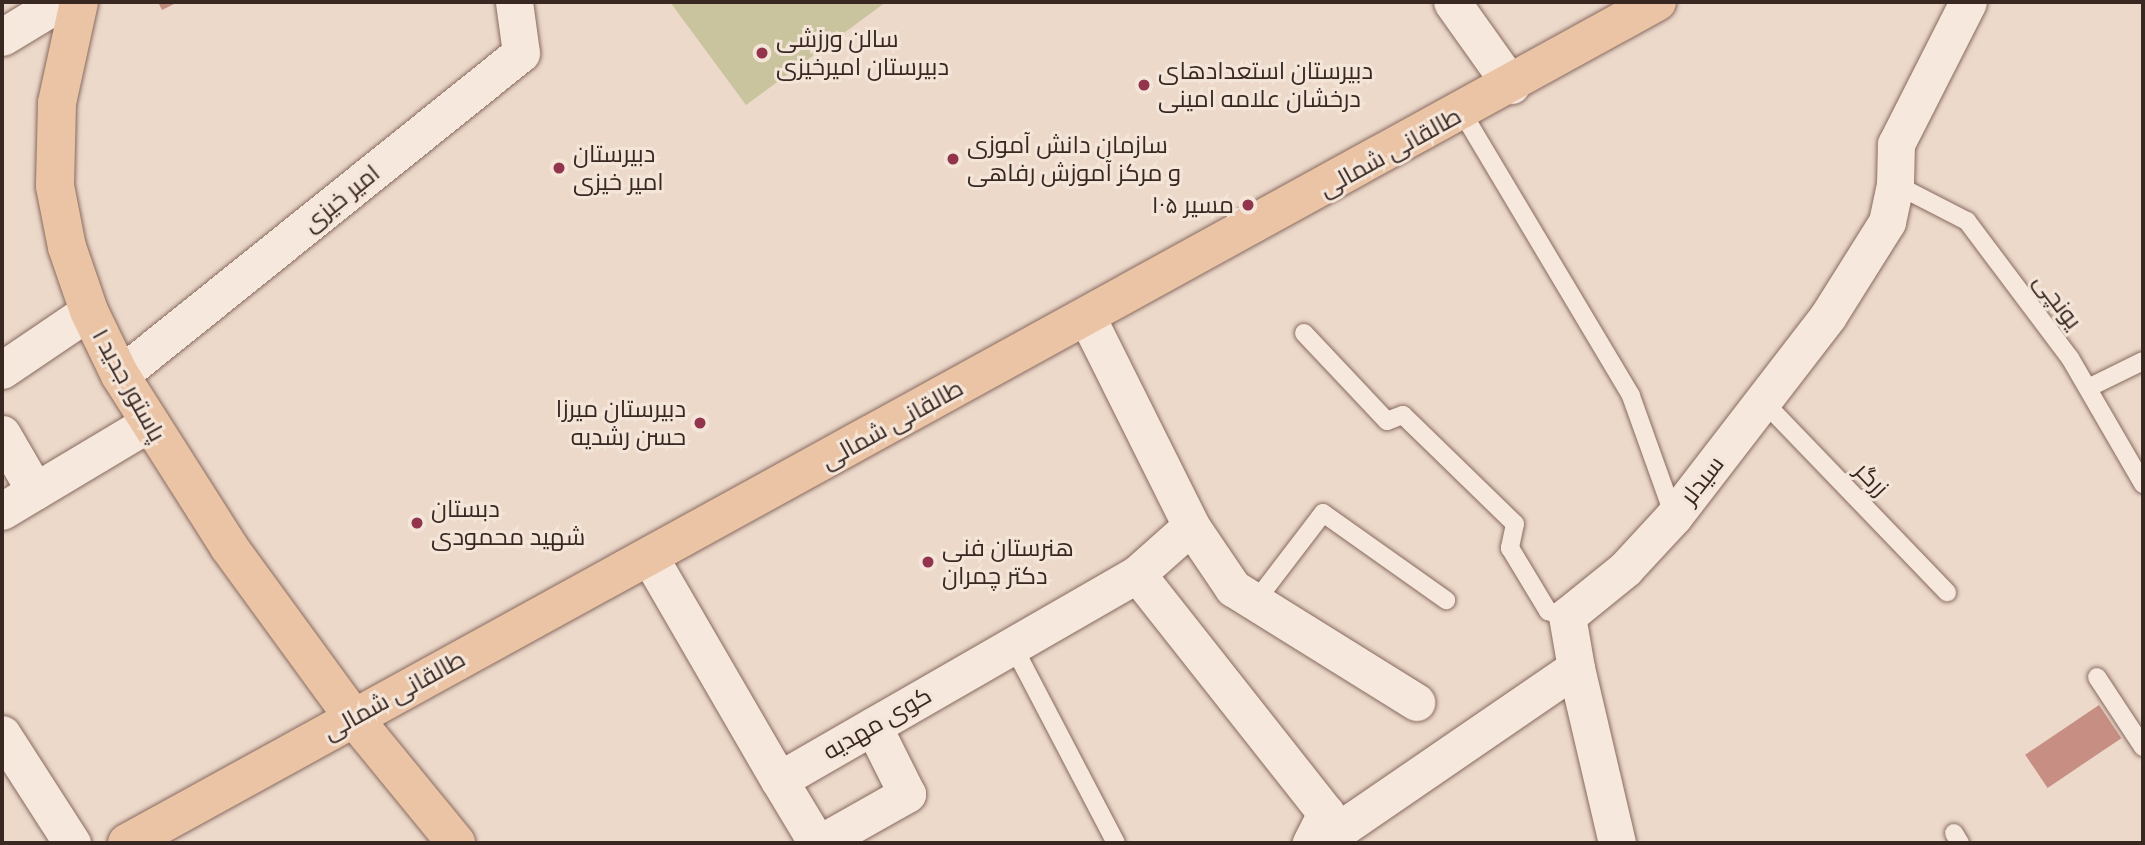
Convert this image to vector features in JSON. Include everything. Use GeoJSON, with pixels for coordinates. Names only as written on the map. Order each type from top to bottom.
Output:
{"type":"FeatureCollection","features":[{"type":"Feature","properties":{"kind":"main road","name":"پاستور جدید ۱"},"geometry":{"type":"LineString","coordinates":[[79,2],[57,103],[55,186],[67,247],[89,311],[120,376],[229,547],[353,717],[456,843]]}},
{"type":"Feature","properties":{"kind":"main road","name":"طالقانی شمالی"},"geometry":{"type":"LineString","coordinates":[[127,843],[353,717],[1462,113],[1657,2]]}},
{"type":"Feature","properties":{"kind":"street"},"geometry":{"type":"LineString","coordinates":[[2,37],[60,2]]}},
{"type":"Feature","properties":{"kind":"street","name":"امیر خیزی"},"geometry":{"type":"LineString","coordinates":[[120,376],[521,53],[514,2]]}},
{"type":"Feature","properties":{"kind":"street"},"geometry":{"type":"LineString","coordinates":[[1452,2],[1511,85]]}},
{"type":"Feature","properties":{"kind":"street","name":"سیدلر"},"geometry":{"type":"LineString","coordinates":[[1567,617],[1625,569],[1674,516],[1828,316],[1887,222],[1895,184],[1896,144],[1968,2]]}},
{"type":"Feature","properties":{"kind":"street"},"geometry":{"type":"LineString","coordinates":[[2,370],[89,311]]}},
{"type":"Feature","properties":{"kind":"street"},"geometry":{"type":"LineString","coordinates":[[1087,317],[1191,526],[1233,588],[1416,702]]}},
{"type":"Feature","properties":{"kind":"street"},"geometry":{"type":"LineString","coordinates":[[2,511],[149,423]]}},
{"type":"Feature","properties":{"kind":"street"},"geometry":{"type":"LineString","coordinates":[[2,434],[35,491]]}},
{"type":"Feature","properties":{"kind":"street","name":"کوی ‌‌‌مهدیه"},"geometry":{"type":"LineString","coordinates":[[779,780],[1137,575],[1191,526]]}},
{"type":"Feature","properties":{"kind":"street"},"geometry":{"type":"LineString","coordinates":[[649,556],[818,843],[907,794],[873,726]]}},
{"type":"Feature","properties":{"kind":"street"},"geometry":{"type":"LineString","coordinates":[[1137,575],[1326,813],[1311,843]]}},
{"type":"Feature","properties":{"kind":"street"},"geometry":{"type":"LineString","coordinates":[[1567,617],[1576,668],[1617,843]]}},
{"type":"Feature","properties":{"kind":"street"},"geometry":{"type":"LineString","coordinates":[[1320,843],[1576,668]]}},
{"type":"Feature","properties":{"kind":"street"},"geometry":{"type":"LineString","coordinates":[[2,734],[72,843]]}},
{"type":"Feature","properties":{"kind":"lane"},"geometry":{"type":"LineString","coordinates":[[1462,113],[1631,396],[1674,516]]}},
{"type":"Feature","properties":{"kind":"lane","name":"یونچی"},"geometry":{"type":"LineString","coordinates":[[1895,184],[1967,221],[2070,358],[2143,484]]}},
{"type":"Feature","properties":{"kind":"lane"},"geometry":{"type":"LineString","coordinates":[[1304,333],[1387,421],[1402,415],[1515,524],[1510,548],[1548,611],[1567,617]]}},
{"type":"Feature","properties":{"kind":"lane"},"geometry":{"type":"LineString","coordinates":[[2088,388],[2143,361]]}},
{"type":"Feature","properties":{"kind":"lane","name":"زرگر"},"geometry":{"type":"LineString","coordinates":[[1762,400],[1947,592]]}},
{"type":"Feature","properties":{"kind":"lane"},"geometry":{"type":"LineString","coordinates":[[1255,602],[1323,513],[1446,600]]}},
{"type":"Feature","properties":{"kind":"lane"},"geometry":{"type":"LineString","coordinates":[[1013,646],[1116,843]]}},
{"type":"Feature","properties":{"kind":"lane"},"geometry":{"type":"LineString","coordinates":[[2097,677],[2143,747]]}},
{"type":"Feature","properties":{"kind":"shaded area","name":"سالن ورزشی دبیرستان امیرخیزی"},"geometry":{"type":"Polygon","coordinates":[[[670,2],[886,2],[746,105],[670,2]]]}},
{"type":"Feature","properties":{"kind":"building"},"geometry":{"type":"Polygon","coordinates":[[[158,2],[178,2],[162,10],[158,2]]]}},
{"type":"Feature","properties":{"kind":"building"},"geometry":{"type":"Polygon","coordinates":[[[2099,705],[2121,738],[2048,788],[2025,755],[2099,705]]]}},
{"type":"Feature","properties":{"kind":"place","name":"سالن ورزشی دبیرستان امیرخیزی"},"geometry":{"type":"Point","coordinates":[762,53]}},
{"type":"Feature","properties":{"kind":"place","name":"دبیرستان استعدادهای درخشان علامه امینی"},"geometry":{"type":"Point","coordinates":[1144,85]}},
{"type":"Feature","properties":{"kind":"place","name":"سازمان دانش آموزی و مرکز آموزش رفاهی"},"geometry":{"type":"Point","coordinates":[953,159]}},
{"type":"Feature","properties":{"kind":"place","name":"دبیرستان امیر خیزی"},"geometry":{"type":"Point","coordinates":[559,168]}},
{"type":"Feature","properties":{"kind":"place","name":"مسیر ۱۰۵"},"geometry":{"type":"Point","coordinates":[1248,205]}},
{"type":"Feature","properties":{"kind":"place","name":"دبیرستان میرزا حسن رشدیه"},"geometry":{"type":"Point","coordinates":[700,423]}},
{"type":"Feature","properties":{"kind":"place","name":"دبستان شهید محمودی"},"geometry":{"type":"Point","coordinates":[417,523]}},
{"type":"Feature","properties":{"kind":"place","name":"هنرستان فنی دکتر چمران"},"geometry":{"type":"Point","coordinates":[928,562]}}]}
